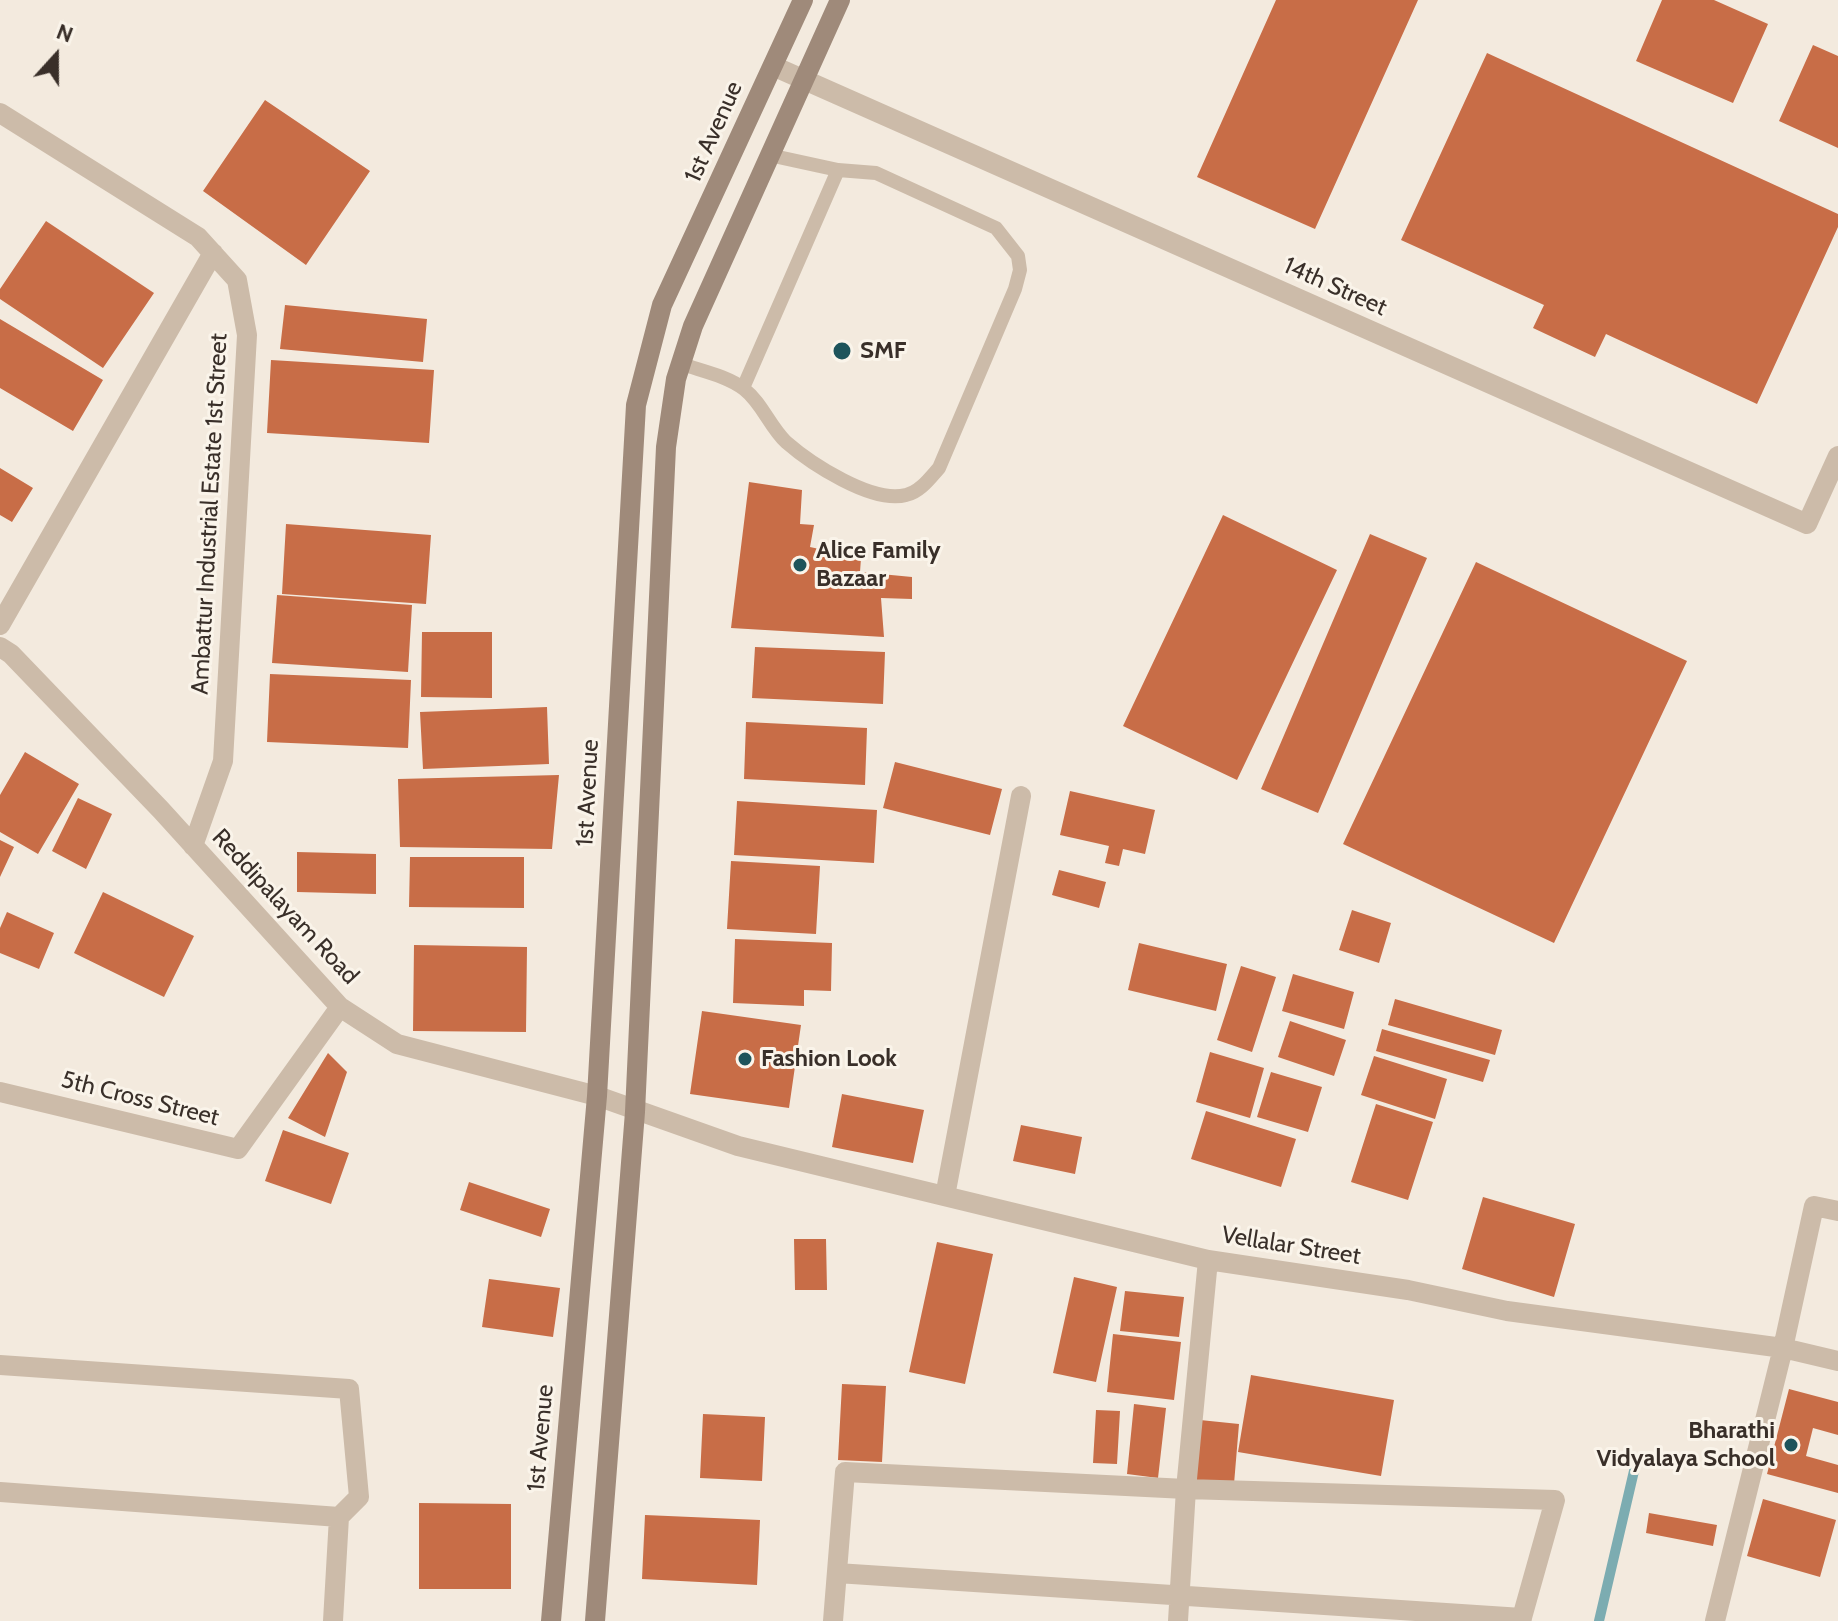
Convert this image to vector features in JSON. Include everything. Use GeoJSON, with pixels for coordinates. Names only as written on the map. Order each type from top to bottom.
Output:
{"type":"FeatureCollection","features":[{"type":"Feature","properties":{"kind":"main road","name":"1st Avenue"},"geometry":{"type":"LineString","coordinates":[[551,1621],[597,1096],[636,405],[662,305],[803,0]]}},
{"type":"Feature","properties":{"kind":"main road"},"geometry":{"type":"LineString","coordinates":[[595,1621],[635,1112],[666,447],[682,364],[693,326],[840,0]]}},
{"type":"Feature","properties":{"kind":"street","name":"14th Street"},"geometry":{"type":"LineString","coordinates":[[773,66],[1807,524],[1838,456]]}},
{"type":"Feature","properties":{"kind":"street","name":"Ambattur Industrial Estate 1st Street"},"geometry":{"type":"LineString","coordinates":[[0,113],[198,237],[237,280],[247,335],[223,761],[193,846]]}},
{"type":"Feature","properties":{"kind":"street"},"geometry":{"type":"LineString","coordinates":[[0,625],[213,253]]}},
{"type":"Feature","properties":{"kind":"street","name":"Reddipalayam Road"},"geometry":{"type":"LineString","coordinates":[[0,647],[11,654],[193,846],[340,1007],[397,1044],[597,1096],[635,1112]]}},
{"type":"Feature","properties":{"kind":"street"},"geometry":{"type":"LineString","coordinates":[[945,1196],[1021,796]]}},
{"type":"Feature","properties":{"kind":"street","name":"5th Cross Street"},"geometry":{"type":"LineString","coordinates":[[0,1092],[238,1149],[340,1007]]}},
{"type":"Feature","properties":{"kind":"street","name":"Vellalar Street"},"geometry":{"type":"LineString","coordinates":[[635,1112],[738,1146],[1208,1260],[1408,1290],[1507,1311],[1783,1348],[1838,1361]]}},
{"type":"Feature","properties":{"kind":"street"},"geometry":{"type":"LineString","coordinates":[[1715,1621],[1783,1348],[1814,1206],[1838,1211]]}},
{"type":"Feature","properties":{"kind":"street"},"geometry":{"type":"LineString","coordinates":[[1178,1621],[1186,1489],[1208,1260]]}},
{"type":"Feature","properties":{"kind":"street"},"geometry":{"type":"LineString","coordinates":[[0,1365],[349,1389],[359,1497],[339,1517],[333,1621]]}},
{"type":"Feature","properties":{"kind":"street"},"geometry":{"type":"LineString","coordinates":[[833,1621],[845,1472],[1186,1489],[1555,1500],[1522,1619],[837,1573]]}},
{"type":"Feature","properties":{"kind":"street"},"geometry":{"type":"LineString","coordinates":[[0,1492],[339,1517]]}},
{"type":"Feature","properties":{"kind":"lane"},"geometry":{"type":"LineString","coordinates":[[682,364],[743,388],[784,440],[850,483],[881,494],[906,495],[925,484],[939,468],[1015,289],[1020,270],[1018,256],[996,228],[876,173],[838,170],[769,155]]}},
{"type":"Feature","properties":{"kind":"lane"},"geometry":{"type":"LineString","coordinates":[[743,388],[838,170]]}},
{"type":"Feature","properties":{"kind":"building"},"geometry":{"type":"Polygon","coordinates":[[[1276,0],[1418,0],[1315,229],[1197,177],[1276,0]]]}},
{"type":"Feature","properties":{"kind":"building"},"geometry":{"type":"Polygon","coordinates":[[[1662,0],[1714,0],[1768,24],[1733,103],[1636,61],[1662,0]]]}},
{"type":"Feature","properties":{"kind":"building"},"geometry":{"type":"Polygon","coordinates":[[[1813,45],[1838,56],[1838,148],[1779,121],[1813,45]]]}},
{"type":"Feature","properties":{"kind":"building"},"geometry":{"type":"Polygon","coordinates":[[[1487,53],[1838,214],[1838,227],[1757,404],[1606,334],[1595,357],[1533,328],[1544,305],[1401,240],[1487,53]]]}},
{"type":"Feature","properties":{"kind":"building"},"geometry":{"type":"Polygon","coordinates":[[[265,100],[370,171],[306,265],[203,191],[265,100]]]}},
{"type":"Feature","properties":{"kind":"building"},"geometry":{"type":"Polygon","coordinates":[[[46,221],[154,293],[103,368],[0,299],[0,289],[46,221]]]}},
{"type":"Feature","properties":{"kind":"building"},"geometry":{"type":"Polygon","coordinates":[[[285,305],[427,319],[423,362],[280,349],[285,305]]]}},
{"type":"Feature","properties":{"kind":"building"},"geometry":{"type":"Polygon","coordinates":[[[0,319],[103,380],[73,431],[0,388],[0,319]]]}},
{"type":"Feature","properties":{"kind":"building"},"geometry":{"type":"Polygon","coordinates":[[[271,360],[434,370],[429,443],[267,433],[271,360]]]}},
{"type":"Feature","properties":{"kind":"building"},"geometry":{"type":"Polygon","coordinates":[[[0,468],[33,488],[12,522],[0,515],[0,468]]]}},
{"type":"Feature","properties":{"kind":"building","name":"Alice Family Bazaar"},"geometry":{"type":"Polygon","coordinates":[[[749,482],[802,490],[800,524],[814,525],[810,547],[861,558],[860,572],[912,577],[912,599],[881,598],[884,637],[731,628],[749,482]]]}},
{"type":"Feature","properties":{"kind":"building"},"geometry":{"type":"Polygon","coordinates":[[[1223,515],[1337,570],[1237,780],[1123,726],[1223,515]]]}},
{"type":"Feature","properties":{"kind":"building"},"geometry":{"type":"Polygon","coordinates":[[[286,524],[431,535],[426,604],[282,594],[286,524]]]}},
{"type":"Feature","properties":{"kind":"building"},"geometry":{"type":"Polygon","coordinates":[[[1370,534],[1427,558],[1318,813],[1261,789],[1370,534]]]}},
{"type":"Feature","properties":{"kind":"building"},"geometry":{"type":"Polygon","coordinates":[[[1476,562],[1687,661],[1554,943],[1343,844],[1476,562]]]}},
{"type":"Feature","properties":{"kind":"building"},"geometry":{"type":"Polygon","coordinates":[[[277,595],[412,605],[408,672],[272,663],[277,595]]]}},
{"type":"Feature","properties":{"kind":"building"},"geometry":{"type":"Polygon","coordinates":[[[422,632],[492,632],[492,698],[421,697],[422,632]]]}},
{"type":"Feature","properties":{"kind":"building"},"geometry":{"type":"Polygon","coordinates":[[[755,647],[885,652],[883,704],[752,698],[755,647]]]}},
{"type":"Feature","properties":{"kind":"building"},"geometry":{"type":"Polygon","coordinates":[[[270,674],[411,680],[408,748],[267,742],[270,674]]]}},
{"type":"Feature","properties":{"kind":"building"},"geometry":{"type":"Polygon","coordinates":[[[547,707],[549,764],[423,769],[420,712],[547,707]]]}},
{"type":"Feature","properties":{"kind":"building"},"geometry":{"type":"Polygon","coordinates":[[[746,722],[867,728],[865,785],[744,779],[746,722]]]}},
{"type":"Feature","properties":{"kind":"building"},"geometry":{"type":"Polygon","coordinates":[[[25,752],[79,784],[38,854],[0,832],[0,795],[25,752]]]}},
{"type":"Feature","properties":{"kind":"building"},"geometry":{"type":"Polygon","coordinates":[[[895,762],[1002,789],[990,835],[883,808],[895,762]]]}},
{"type":"Feature","properties":{"kind":"building"},"geometry":{"type":"Polygon","coordinates":[[[559,775],[552,849],[400,847],[398,779],[559,775]]]}},
{"type":"Feature","properties":{"kind":"building"},"geometry":{"type":"Polygon","coordinates":[[[1070,791],[1155,810],[1145,854],[1123,849],[1119,866],[1105,863],[1109,846],[1060,835],[1070,791]]]}},
{"type":"Feature","properties":{"kind":"building"},"geometry":{"type":"Polygon","coordinates":[[[78,798],[112,814],[86,869],[52,851],[78,798]]]}},
{"type":"Feature","properties":{"kind":"building"},"geometry":{"type":"Polygon","coordinates":[[[737,801],[877,810],[874,863],[734,855],[737,801]]]}},
{"type":"Feature","properties":{"kind":"building"},"geometry":{"type":"Polygon","coordinates":[[[0,840],[14,847],[0,877],[0,840]]]}},
{"type":"Feature","properties":{"kind":"building"},"geometry":{"type":"Polygon","coordinates":[[[297,852],[376,854],[376,894],[297,892],[297,852]]]}},
{"type":"Feature","properties":{"kind":"building"},"geometry":{"type":"Polygon","coordinates":[[[410,857],[524,857],[524,908],[409,907],[410,857]]]}},
{"type":"Feature","properties":{"kind":"building"},"geometry":{"type":"Polygon","coordinates":[[[731,861],[820,866],[816,934],[727,929],[731,861]]]}},
{"type":"Feature","properties":{"kind":"building"},"geometry":{"type":"Polygon","coordinates":[[[1059,870],[1106,882],[1099,908],[1052,895],[1059,870]]]}},
{"type":"Feature","properties":{"kind":"building"},"geometry":{"type":"Polygon","coordinates":[[[103,892],[194,936],[164,997],[74,953],[103,892]]]}},
{"type":"Feature","properties":{"kind":"building"},"geometry":{"type":"Polygon","coordinates":[[[1352,910],[1391,923],[1379,963],[1339,950],[1352,910]]]}},
{"type":"Feature","properties":{"kind":"building"},"geometry":{"type":"Polygon","coordinates":[[[7,912],[54,933],[39,969],[0,953],[0,928],[7,912]]]}},
{"type":"Feature","properties":{"kind":"building"},"geometry":{"type":"Polygon","coordinates":[[[735,939],[832,943],[831,991],[804,990],[804,1006],[733,1003],[735,939]]]}},
{"type":"Feature","properties":{"kind":"building"},"geometry":{"type":"Polygon","coordinates":[[[1139,943],[1227,964],[1216,1011],[1128,990],[1139,943]]]}},
{"type":"Feature","properties":{"kind":"building"},"geometry":{"type":"Polygon","coordinates":[[[414,945],[527,947],[526,1032],[413,1031],[414,945]]]}},
{"type":"Feature","properties":{"kind":"building"},"geometry":{"type":"Polygon","coordinates":[[[1241,966],[1276,977],[1252,1052],[1217,1040],[1241,966]]]}},
{"type":"Feature","properties":{"kind":"building"},"geometry":{"type":"Polygon","coordinates":[[[1293,974],[1354,992],[1344,1029],[1282,1011],[1293,974]]]}},
{"type":"Feature","properties":{"kind":"building"},"geometry":{"type":"Polygon","coordinates":[[[1395,999],[1502,1030],[1495,1055],[1388,1025],[1395,999]]]}},
{"type":"Feature","properties":{"kind":"building","name":"Fashion Look"},"geometry":{"type":"Polygon","coordinates":[[[702,1011],[801,1025],[789,1108],[690,1094],[702,1011]]]}},
{"type":"Feature","properties":{"kind":"building"},"geometry":{"type":"Polygon","coordinates":[[[1290,1021],[1346,1040],[1334,1076],[1278,1057],[1290,1021]]]}},
{"type":"Feature","properties":{"kind":"building"},"geometry":{"type":"Polygon","coordinates":[[[1382,1029],[1490,1060],[1483,1082],[1376,1051],[1382,1029]]]}},
{"type":"Feature","properties":{"kind":"building"},"geometry":{"type":"Polygon","coordinates":[[[1210,1052],[1264,1068],[1250,1118],[1196,1102],[1210,1052]]]}},
{"type":"Feature","properties":{"kind":"building"},"geometry":{"type":"Polygon","coordinates":[[[328,1053],[347,1072],[325,1137],[288,1118],[328,1053]]]}},
{"type":"Feature","properties":{"kind":"building"},"geometry":{"type":"Polygon","coordinates":[[[1374,1056],[1447,1079],[1435,1119],[1361,1095],[1374,1056]]]}},
{"type":"Feature","properties":{"kind":"building"},"geometry":{"type":"Polygon","coordinates":[[[1271,1072],[1322,1087],[1308,1132],[1257,1117],[1271,1072]]]}},
{"type":"Feature","properties":{"kind":"building"},"geometry":{"type":"Polygon","coordinates":[[[842,1094],[924,1110],[913,1163],[832,1147],[842,1094]]]}},
{"type":"Feature","properties":{"kind":"building"},"geometry":{"type":"Polygon","coordinates":[[[1376,1104],[1433,1122],[1408,1200],[1351,1182],[1376,1104]]]}},
{"type":"Feature","properties":{"kind":"building"},"geometry":{"type":"Polygon","coordinates":[[[1206,1111],[1296,1139],[1281,1187],[1191,1159],[1206,1111]]]}},
{"type":"Feature","properties":{"kind":"building"},"geometry":{"type":"Polygon","coordinates":[[[1021,1125],[1082,1137],[1075,1174],[1013,1161],[1021,1125]]]}},
{"type":"Feature","properties":{"kind":"building"},"geometry":{"type":"Polygon","coordinates":[[[283,1130],[349,1153],[331,1204],[265,1181],[283,1130]]]}},
{"type":"Feature","properties":{"kind":"building"},"geometry":{"type":"Polygon","coordinates":[[[469,1182],[550,1209],[541,1237],[460,1210],[469,1182]]]}},
{"type":"Feature","properties":{"kind":"building"},"geometry":{"type":"Polygon","coordinates":[[[1483,1197],[1575,1224],[1554,1297],[1462,1269],[1483,1197]]]}},
{"type":"Feature","properties":{"kind":"building"},"geometry":{"type":"Polygon","coordinates":[[[794,1239],[826,1239],[827,1290],[795,1290],[794,1239]]]}},
{"type":"Feature","properties":{"kind":"building"},"geometry":{"type":"Polygon","coordinates":[[[937,1242],[993,1254],[965,1384],[909,1372],[937,1242]]]}},
{"type":"Feature","properties":{"kind":"building"},"geometry":{"type":"Polygon","coordinates":[[[1074,1277],[1117,1287],[1096,1382],[1053,1373],[1074,1277]]]}},
{"type":"Feature","properties":{"kind":"building"},"geometry":{"type":"Polygon","coordinates":[[[489,1279],[560,1288],[553,1337],[482,1327],[489,1279]]]}},
{"type":"Feature","properties":{"kind":"building"},"geometry":{"type":"Polygon","coordinates":[[[1125,1291],[1184,1297],[1179,1337],[1120,1331],[1125,1291]]]}},
{"type":"Feature","properties":{"kind":"building"},"geometry":{"type":"Polygon","coordinates":[[[1113,1334],[1181,1342],[1174,1400],[1107,1392],[1113,1334]]]}},
{"type":"Feature","properties":{"kind":"building"},"geometry":{"type":"Polygon","coordinates":[[[1251,1375],[1394,1400],[1381,1476],[1238,1452],[1251,1375]]]}},
{"type":"Feature","properties":{"kind":"building"},"geometry":{"type":"Polygon","coordinates":[[[842,1384],[886,1386],[882,1462],[838,1460],[842,1384]]]}},
{"type":"Feature","properties":{"kind":"building","name":"Bharathi Vidyalaya School"},"geometry":{"type":"Polygon","coordinates":[[[1789,1389],[1838,1402],[1838,1435],[1813,1428],[1806,1456],[1838,1465],[1838,1493],[1767,1474],[1789,1389]]]}},
{"type":"Feature","properties":{"kind":"building"},"geometry":{"type":"Polygon","coordinates":[[[1134,1404],[1166,1408],[1158,1478],[1127,1474],[1134,1404]]]}},
{"type":"Feature","properties":{"kind":"building"},"geometry":{"type":"Polygon","coordinates":[[[1096,1410],[1120,1411],[1117,1464],[1093,1463],[1096,1410]]]}},
{"type":"Feature","properties":{"kind":"building"},"geometry":{"type":"Polygon","coordinates":[[[703,1414],[765,1417],[762,1481],[700,1478],[703,1414]]]}},
{"type":"Feature","properties":{"kind":"building"},"geometry":{"type":"Polygon","coordinates":[[[1200,1420],[1239,1424],[1234,1484],[1195,1480],[1200,1420]]]}},
{"type":"Feature","properties":{"kind":"building"},"geometry":{"type":"Polygon","coordinates":[[[1763,1499],[1836,1520],[1820,1577],[1747,1556],[1763,1499]]]}},
{"type":"Feature","properties":{"kind":"building"},"geometry":{"type":"Polygon","coordinates":[[[419,1503],[511,1504],[511,1589],[419,1589],[419,1503]]]}},
{"type":"Feature","properties":{"kind":"building"},"geometry":{"type":"Polygon","coordinates":[[[1649,1513],[1717,1525],[1713,1546],[1646,1533],[1649,1513]]]}},
{"type":"Feature","properties":{"kind":"building"},"geometry":{"type":"Polygon","coordinates":[[[645,1515],[760,1520],[757,1585],[642,1579],[645,1515]]]}},
{"type":"Feature","properties":{"kind":"waterway"},"geometry":{"type":"LineString","coordinates":[[1599,1621],[1634,1471]]}},
{"type":"Feature","properties":{"kind":"place","name":"SMF"},"geometry":{"type":"Point","coordinates":[842,351]}},
{"type":"Feature","properties":{"kind":"place","name":"Alice Family Bazaar"},"geometry":{"type":"Point","coordinates":[800,565]}},
{"type":"Feature","properties":{"kind":"place","name":"Fashion Look"},"geometry":{"type":"Point","coordinates":[745,1059]}},
{"type":"Feature","properties":{"kind":"place","name":"Bharathi Vidyalaya School"},"geometry":{"type":"Point","coordinates":[1791,1445]}}]}
